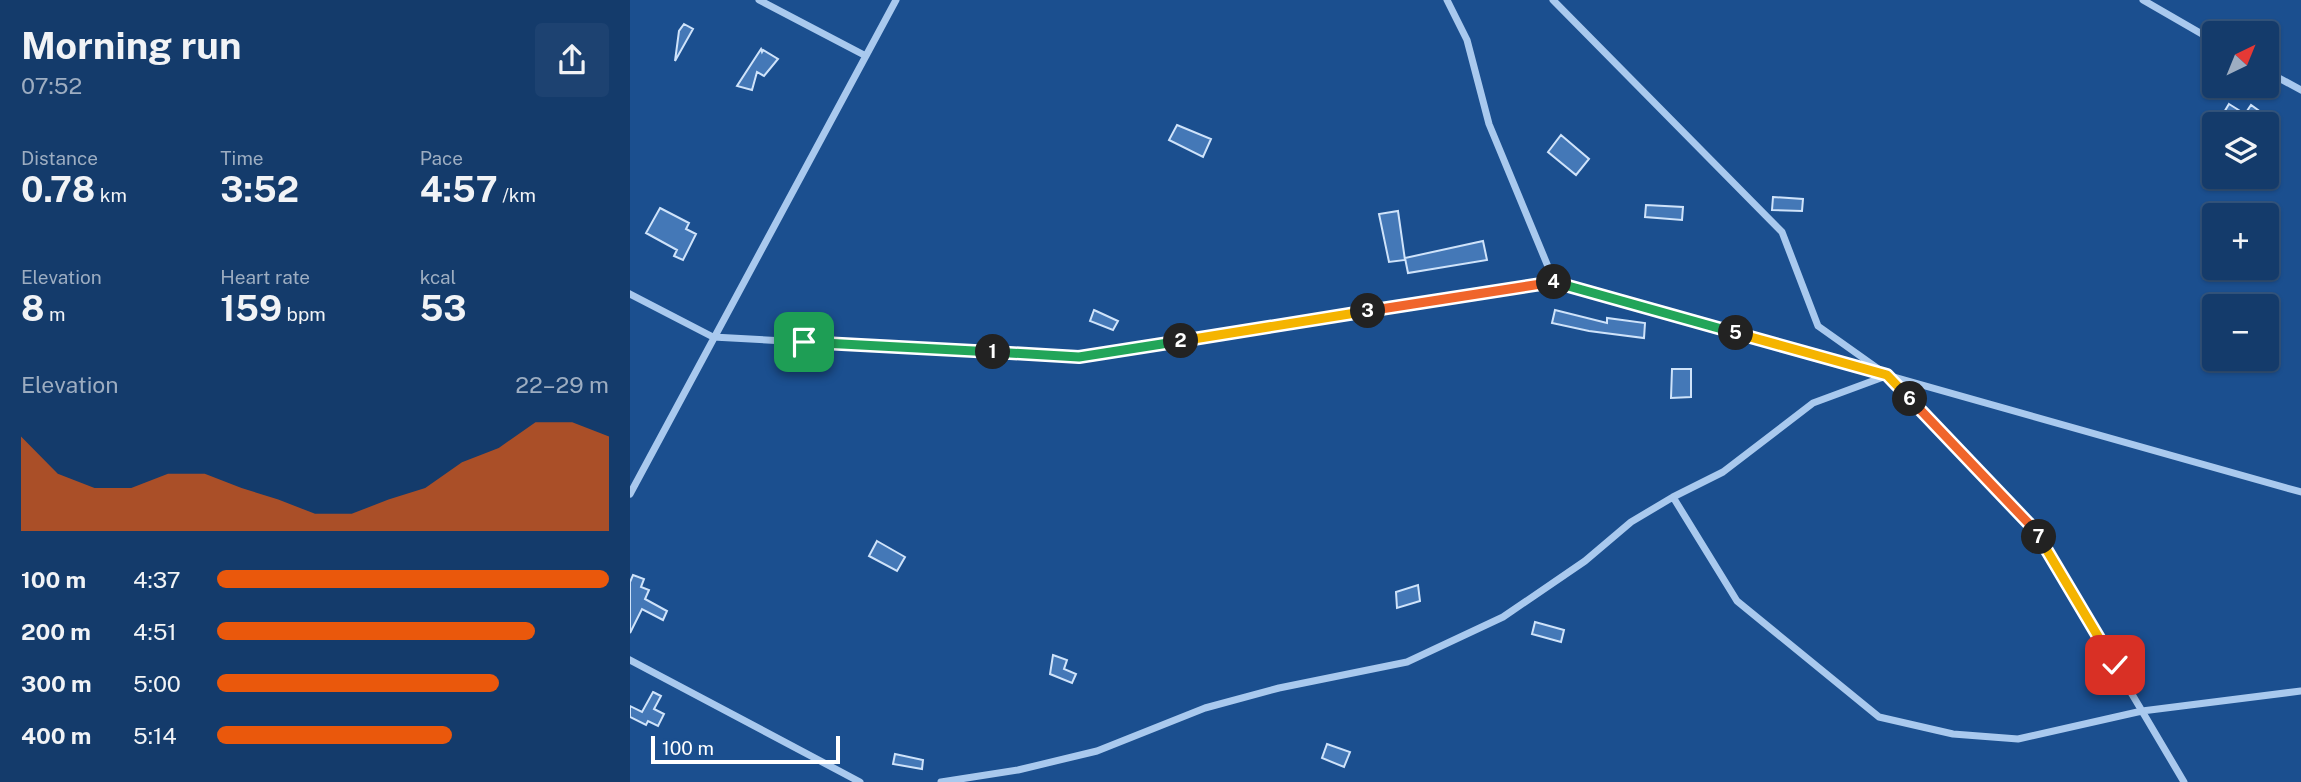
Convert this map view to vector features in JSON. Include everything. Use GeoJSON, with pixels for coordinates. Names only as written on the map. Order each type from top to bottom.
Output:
{"type":"FeatureCollection","features":[{"type":"Feature","properties":{"kind":"street"},"geometry":{"type":"LineString","coordinates":[[759,0],[866,56]]}},
{"type":"Feature","properties":{"kind":"street"},"geometry":{"type":"LineString","coordinates":[[630,494],[896,0]]}},
{"type":"Feature","properties":{"kind":"street"},"geometry":{"type":"LineString","coordinates":[[1447,0],[1467,40],[1489,124],[1554,281]]}},
{"type":"Feature","properties":{"kind":"street"},"geometry":{"type":"LineString","coordinates":[[1553,0],[1782,232],[1818,326],[1887,375],[2033,528],[2184,782]]}},
{"type":"Feature","properties":{"kind":"street"},"geometry":{"type":"LineString","coordinates":[[2143,0],[2202,34]]}},
{"type":"Feature","properties":{"kind":"street"},"geometry":{"type":"LineString","coordinates":[[2279,78],[2301,90]]}},
{"type":"Feature","properties":{"kind":"street"},"geometry":{"type":"LineString","coordinates":[[630,294],[713,337],[1079,357],[1554,281],[2301,492]]}},
{"type":"Feature","properties":{"kind":"street"},"geometry":{"type":"LineString","coordinates":[[941,782],[1018,770],[1097,751],[1205,708],[1279,688],[1407,662],[1503,617],[1585,561],[1631,522],[1723,472],[1813,403],[1887,375]]}},
{"type":"Feature","properties":{"kind":"street"},"geometry":{"type":"LineString","coordinates":[[1673,497],[1737,601],[1879,717],[1953,734],[2018,739],[2142,711],[2301,691]]}},
{"type":"Feature","properties":{"kind":"street"},"geometry":{"type":"LineString","coordinates":[[630,660],[846,779],[860,782]]}},
{"type":"Feature","properties":{"kind":"building"},"geometry":{"type":"Polygon","coordinates":[[[684,24],[693,29],[675,61],[679,31],[684,24]]]}},
{"type":"Feature","properties":{"kind":"building"},"geometry":{"type":"Polygon","coordinates":[[[761,49],[778,59],[764,76],[757,72],[752,90],[737,86],[761,49]]]}},
{"type":"Feature","properties":{"kind":"building"},"geometry":{"type":"Polygon","coordinates":[[[2229,104],[2242,112],[2224,112],[2229,104]]]}},
{"type":"Feature","properties":{"kind":"building"},"geometry":{"type":"Polygon","coordinates":[[[2251,105],[2261,112],[2246,112],[2251,105]]]}},
{"type":"Feature","properties":{"kind":"building"},"geometry":{"type":"Polygon","coordinates":[[[1177,125],[1211,139],[1203,157],[1169,140],[1177,125]]]}},
{"type":"Feature","properties":{"kind":"building"},"geometry":{"type":"Polygon","coordinates":[[[1561,135],[1589,159],[1576,175],[1548,152],[1561,135]]]}},
{"type":"Feature","properties":{"kind":"building"},"geometry":{"type":"Polygon","coordinates":[[[1773,197],[1803,199],[1802,211],[1772,210],[1773,197]]]}},
{"type":"Feature","properties":{"kind":"building"},"geometry":{"type":"Polygon","coordinates":[[[1646,205],[1683,207],[1682,220],[1645,217],[1646,205]]]}},
{"type":"Feature","properties":{"kind":"building"},"geometry":{"type":"Polygon","coordinates":[[[660,208],[689,223],[686,229],[696,234],[683,260],[674,256],[677,250],[646,233],[660,208]]]}},
{"type":"Feature","properties":{"kind":"building"},"geometry":{"type":"Polygon","coordinates":[[[1398,211],[1405,260],[1389,262],[1379,214],[1398,211]]]}},
{"type":"Feature","properties":{"kind":"building"},"geometry":{"type":"Polygon","coordinates":[[[1483,241],[1487,260],[1408,273],[1405,258],[1483,241]]]}},
{"type":"Feature","properties":{"kind":"building"},"geometry":{"type":"Polygon","coordinates":[[[1094,310],[1118,321],[1113,330],[1090,321],[1094,310]]]}},
{"type":"Feature","properties":{"kind":"building"},"geometry":{"type":"Polygon","coordinates":[[[1555,310],[1607,323],[1607,318],[1645,323],[1644,338],[1552,323],[1555,310]]]}},
{"type":"Feature","properties":{"kind":"building"},"geometry":{"type":"Polygon","coordinates":[[[1672,369],[1691,369],[1691,397],[1671,398],[1672,369]]]}},
{"type":"Feature","properties":{"kind":"building"},"geometry":{"type":"Polygon","coordinates":[[[877,541],[905,557],[897,571],[869,556],[877,541]]]}},
{"type":"Feature","properties":{"kind":"building"},"geometry":{"type":"Polygon","coordinates":[[[633,575],[644,579],[641,587],[649,590],[645,599],[667,611],[663,620],[642,609],[630,633],[630,582],[633,575]]]}},
{"type":"Feature","properties":{"kind":"building"},"geometry":{"type":"Polygon","coordinates":[[[1418,585],[1420,601],[1397,608],[1396,592],[1418,585]]]}},
{"type":"Feature","properties":{"kind":"building"},"geometry":{"type":"Polygon","coordinates":[[[1535,622],[1564,630],[1561,642],[1532,634],[1535,622]]]}},
{"type":"Feature","properties":{"kind":"building"},"geometry":{"type":"Polygon","coordinates":[[[1053,655],[1067,660],[1064,669],[1076,674],[1072,683],[1050,674],[1053,655]]]}},
{"type":"Feature","properties":{"kind":"building"},"geometry":{"type":"Polygon","coordinates":[[[653,692],[661,696],[654,709],[664,714],[658,726],[648,721],[646,725],[630,717],[630,706],[642,712],[653,692]]]}},
{"type":"Feature","properties":{"kind":"building"},"geometry":{"type":"Polygon","coordinates":[[[1327,744],[1350,752],[1344,767],[1322,758],[1327,744]]]}},
{"type":"Feature","properties":{"kind":"building"},"geometry":{"type":"Polygon","coordinates":[[[895,754],[923,760],[922,769],[893,764],[895,754]]]}},
{"type":"Feature","properties":{"kind":"route"},"geometry":{"type":"LineString","coordinates":[[804,342],[1079,357],[1554,281],[1887,375],[2033,528],[2115,665]]}}]}
